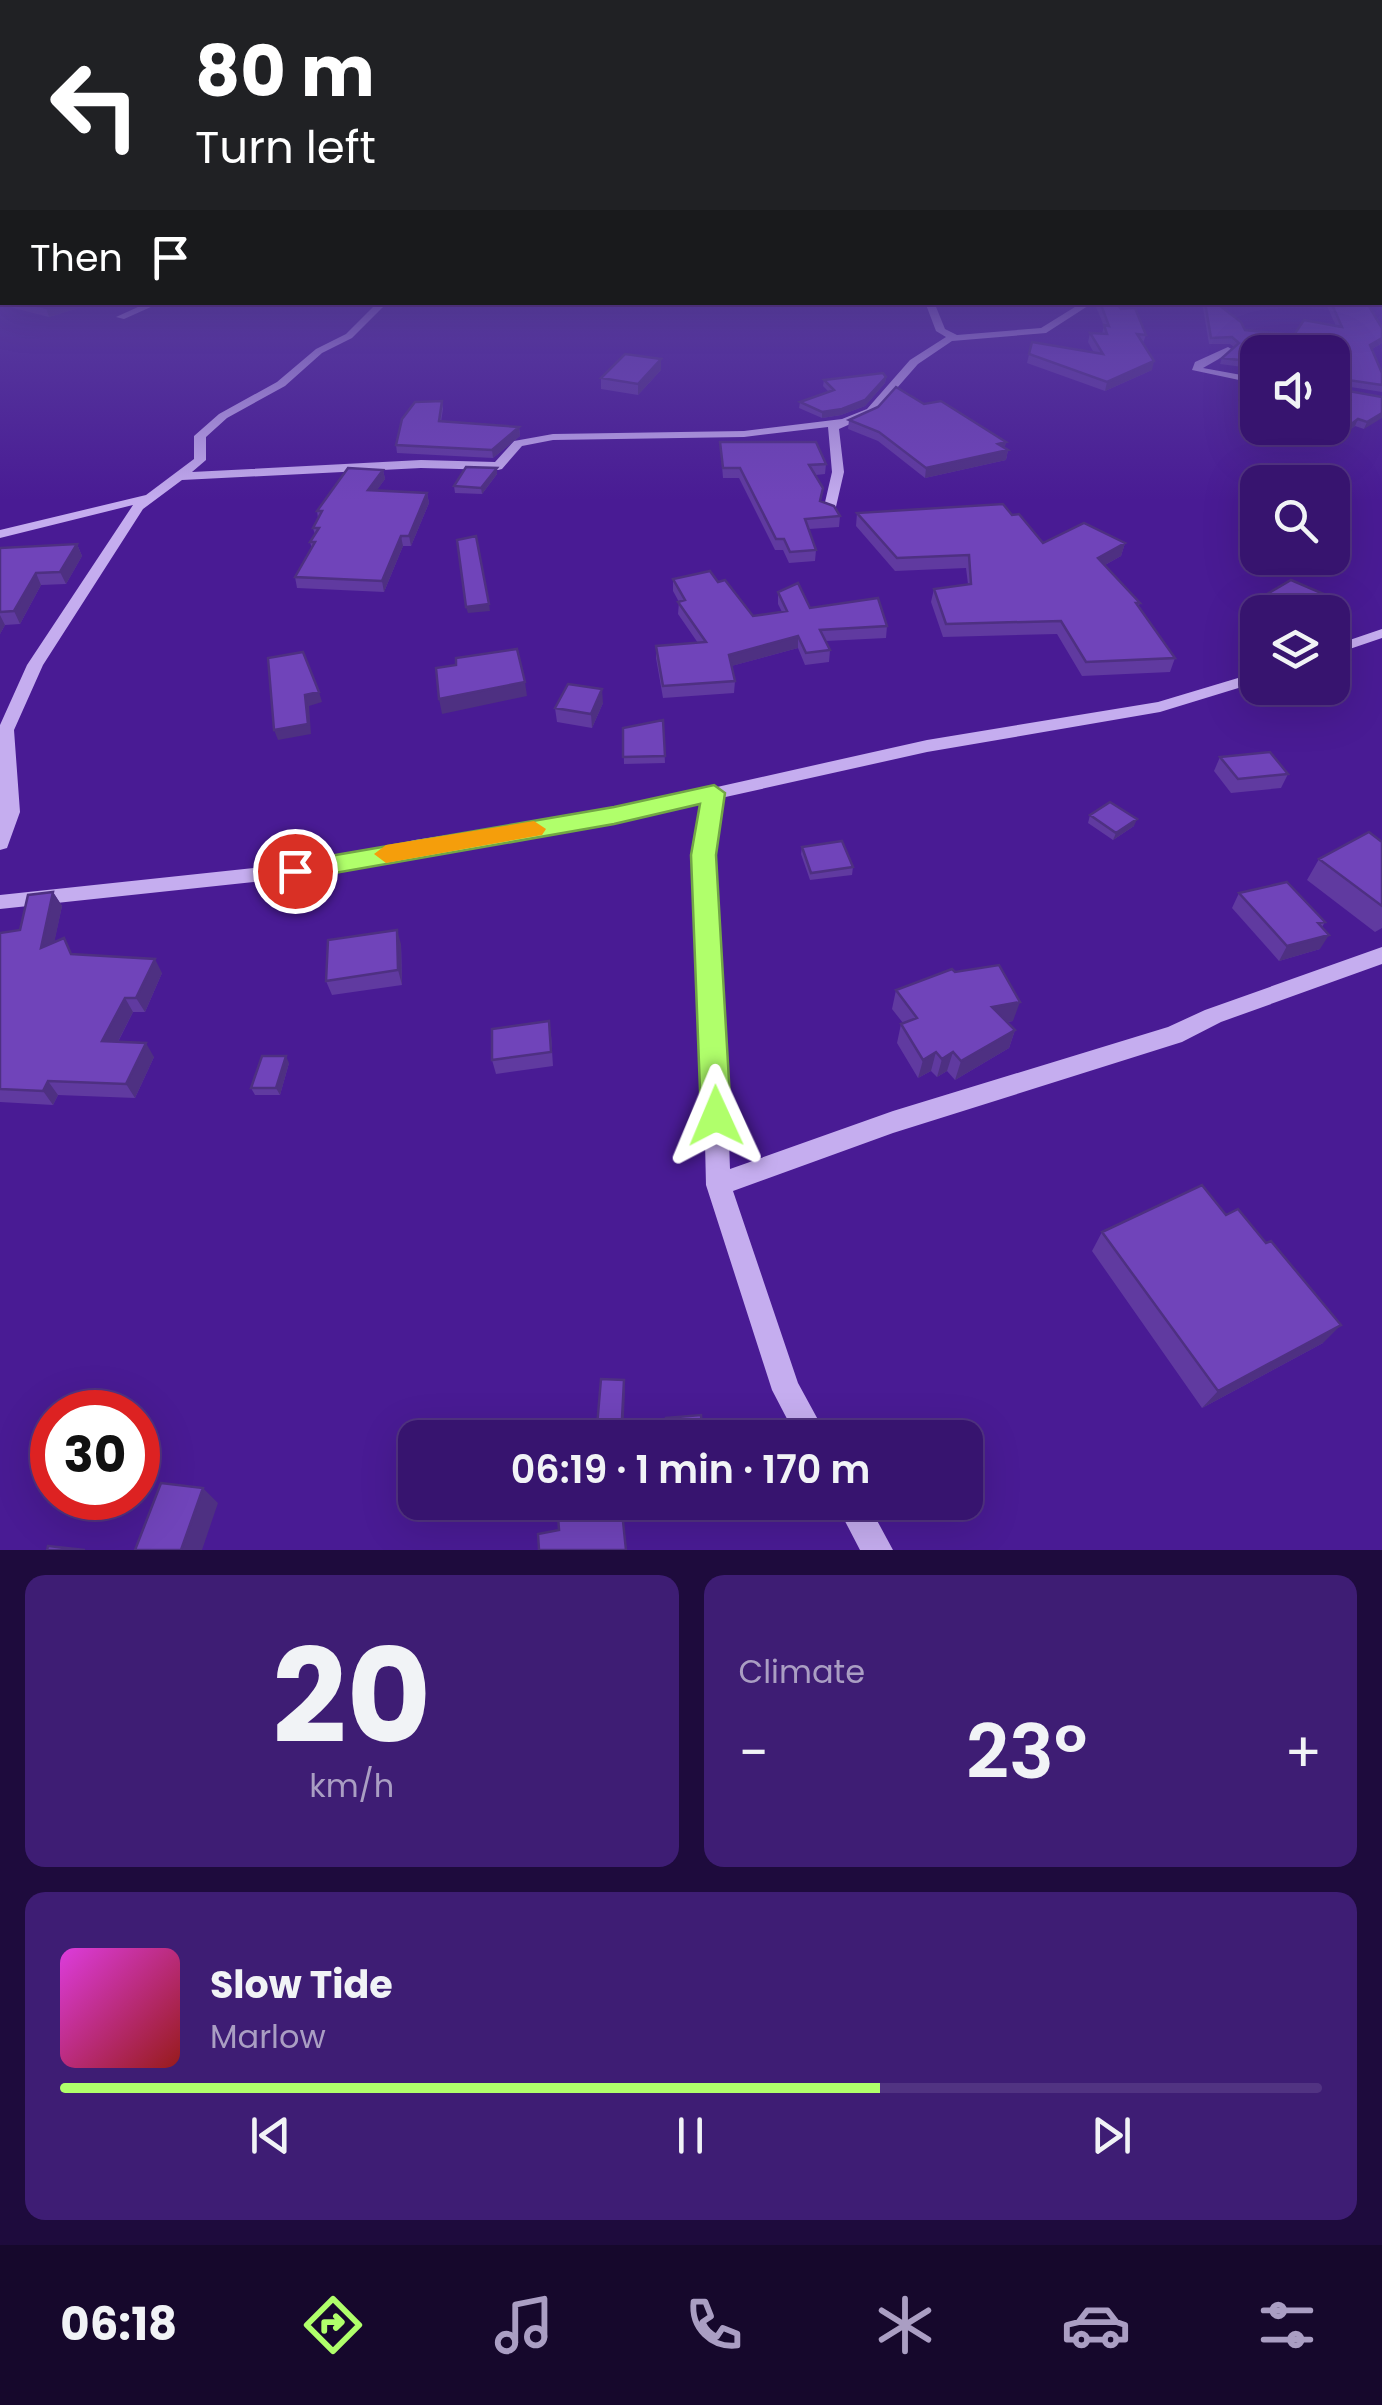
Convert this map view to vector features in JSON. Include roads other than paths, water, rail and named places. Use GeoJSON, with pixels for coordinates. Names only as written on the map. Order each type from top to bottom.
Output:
{"type":"FeatureCollection","features":[{"type":"Feature","properties":{"kind":"street"},"geometry":{"type":"LineString","coordinates":[[0,534],[148,497],[200,460],[200,436],[212,425],[281,384],[312,356]]}},
{"type":"Feature","properties":{"kind":"street"},"geometry":{"type":"LineString","coordinates":[[181,476],[420,464],[498,466],[510,447],[552,437],[744,434],[838,422],[871,411],[923,356]]}},
{"type":"Feature","properties":{"kind":"street"},"geometry":{"type":"LineString","coordinates":[[1215,356],[1199,364],[1197,370],[1240,378]]}},
{"type":"Feature","properties":{"kind":"street"},"geometry":{"type":"LineString","coordinates":[[829,511],[838,472],[834,427],[838,422]]}},
{"type":"Feature","properties":{"kind":"street"},"geometry":{"type":"LineString","coordinates":[[0,843],[11,812],[6,730],[63,618],[148,497]]}},
{"type":"Feature","properties":{"kind":"street"},"geometry":{"type":"LineString","coordinates":[[1350,645],[1382,633]]}},
{"type":"Feature","properties":{"kind":"street"},"geometry":{"type":"LineString","coordinates":[[0,902],[328,867],[415,847],[614,816],[927,746],[1160,707],[1240,683]]}},
{"type":"Feature","properties":{"kind":"street"},"geometry":{"type":"LineString","coordinates":[[714,793],[704,855],[704,916],[712,970],[718,1185],[786,1390],[803,1420]]}},
{"type":"Feature","properties":{"kind":"street"},"geometry":{"type":"LineString","coordinates":[[718,1185],[893,1122],[1174,1035],[1213,1016],[1382,955]]}},
{"type":"Feature","properties":{"kind":"street"},"geometry":{"type":"LineString","coordinates":[[860,1520],[878,1550]]}}]}
